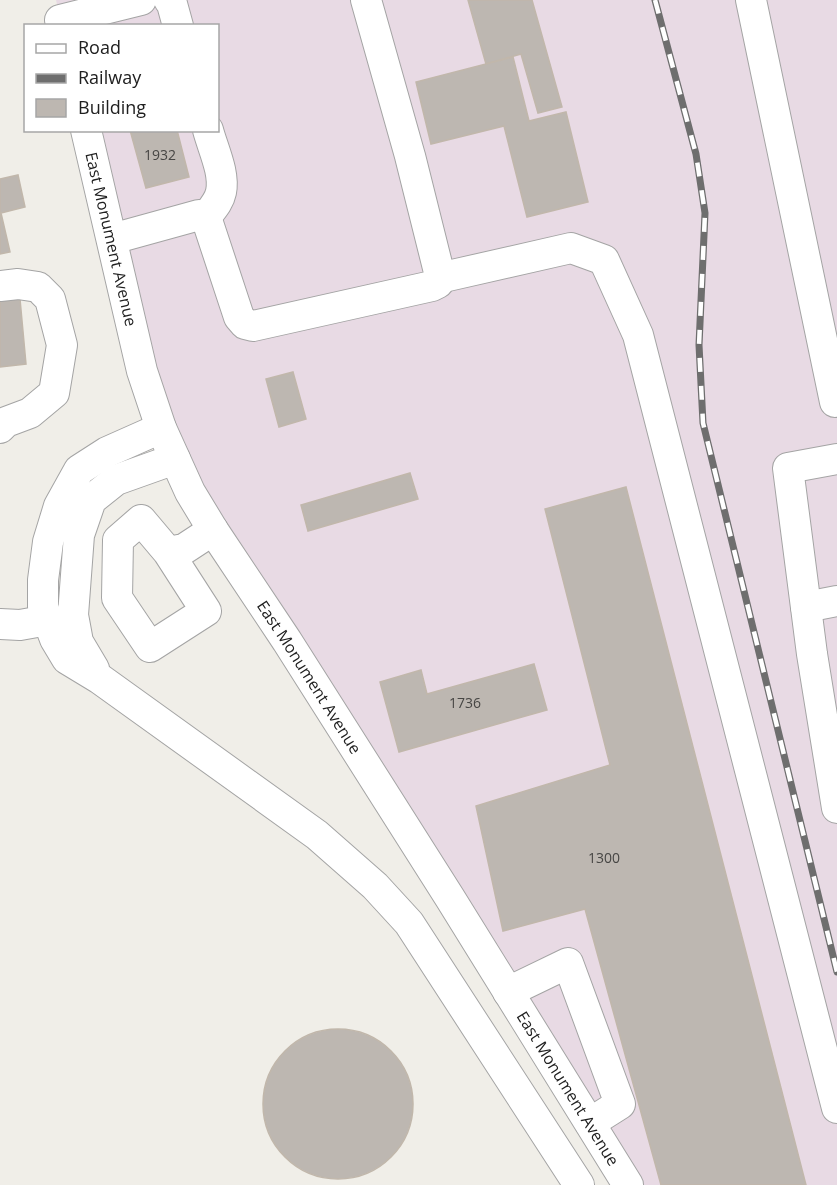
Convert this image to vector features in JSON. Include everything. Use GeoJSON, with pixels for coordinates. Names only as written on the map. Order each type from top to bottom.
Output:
{"type":"FeatureCollection","features":[{"type":"Feature","properties":{"kind":"street"},"geometry":{"type":"LineString","coordinates":[[58,15],[141,0]]}},
{"type":"Feature","properties":{"kind":"street"},"geometry":{"type":"LineString","coordinates":[[169,0],[177,24]]}},
{"type":"Feature","properties":{"kind":"street"},"geometry":{"type":"LineString","coordinates":[[206,217],[239,317],[245,324],[253,326],[438,283],[440,278],[410,156],[366,0]]}},
{"type":"Feature","properties":{"kind":"street"},"geometry":{"type":"LineString","coordinates":[[751,0],[836,405]]}},
{"type":"Feature","properties":{"kind":"street","name":"East Monument Avenue"},"geometry":{"type":"LineString","coordinates":[[86,132],[142,371],[161,428],[190,492],[628,1185]]}},
{"type":"Feature","properties":{"kind":"street"},"geometry":{"type":"LineString","coordinates":[[206,217],[216,204],[221,192],[221,178],[209,132]]}},
{"type":"Feature","properties":{"kind":"street"},"geometry":{"type":"LineString","coordinates":[[112,240],[199,215],[206,217]]}},
{"type":"Feature","properties":{"kind":"street"},"geometry":{"type":"LineString","coordinates":[[440,278],[571,248],[604,260],[638,335],[837,1108]]}},
{"type":"Feature","properties":{"kind":"street"},"geometry":{"type":"LineString","coordinates":[[0,286],[18,284],[38,287],[50,299],[62,345],[54,393],[30,413],[6,422],[0,428]]}},
{"type":"Feature","properties":{"kind":"street"},"geometry":{"type":"LineString","coordinates":[[161,428],[107,452],[80,470],[59,506],[48,542],[43,580],[43,607],[55,639],[68,659],[317,836],[375,886],[409,923],[579,1185]]}},
{"type":"Feature","properties":{"kind":"street"},"geometry":{"type":"LineString","coordinates":[[100,680],[78,642],[73,615],[79,535],[91,500],[116,480],[175,459]]}},
{"type":"Feature","properties":{"kind":"street"},"geometry":{"type":"LineString","coordinates":[[837,459],[788,468],[806,607],[837,808]]}},
{"type":"Feature","properties":{"kind":"street"},"geometry":{"type":"LineString","coordinates":[[168,552],[184,549],[213,530]]}},
{"type":"Feature","properties":{"kind":"street"},"geometry":{"type":"LineString","coordinates":[[806,607],[837,602]]}},
{"type":"Feature","properties":{"kind":"street"},"geometry":{"type":"LineString","coordinates":[[0,624],[20,625],[48,620]]}},
{"type":"Feature","properties":{"kind":"street"},"geometry":{"type":"LineString","coordinates":[[508,992],[568,963],[620,1104],[590,1123]]}},
{"type":"Feature","properties":{"kind":"shaded area"},"geometry":{"type":"Polygon","coordinates":[[[56,0],[837,0],[837,1185],[633,1185],[166,441],[89,132],[219,132],[219,24],[62,24],[56,0]]]}},
{"type":"Feature","properties":{"kind":"building"},"geometry":{"type":"Polygon","coordinates":[[[468,0],[532,0],[562,107],[538,113],[521,54],[486,64],[468,0]]]}},
{"type":"Feature","properties":{"kind":"building"},"geometry":{"type":"Polygon","coordinates":[[[513,57],[529,121],[566,112],[588,202],[527,217],[504,126],[431,144],[416,82],[513,57]]]}},
{"type":"Feature","properties":{"kind":"building"},"geometry":{"type":"Polygon","coordinates":[[[131,132],[178,132],[189,177],[146,188],[131,132]]]}},
{"type":"Feature","properties":{"kind":"building"},"geometry":{"type":"Polygon","coordinates":[[[18,175],[25,207],[1,213],[10,252],[0,254],[0,179],[18,175]]]}},
{"type":"Feature","properties":{"kind":"building"},"geometry":{"type":"Polygon","coordinates":[[[20,299],[26,364],[0,367],[0,301],[20,299]]]}},
{"type":"Feature","properties":{"kind":"building"},"geometry":{"type":"Polygon","coordinates":[[[293,372],[306,419],[279,427],[266,379],[293,372]]]}},
{"type":"Feature","properties":{"kind":"building"},"geometry":{"type":"Polygon","coordinates":[[[410,473],[418,499],[308,531],[301,505],[410,473]]]}},
{"type":"Feature","properties":{"kind":"building"},"geometry":{"type":"Polygon","coordinates":[[[626,487],[806,1185],[661,1185],[585,909],[503,931],[476,806],[610,765],[545,509],[626,487]]]}},
{"type":"Feature","properties":{"kind":"building"},"geometry":{"type":"Polygon","coordinates":[[[534,664],[547,710],[399,752],[380,682],[421,670],[427,694],[534,664]]]}},
{"type":"Feature","properties":{"kind":"building"},"geometry":{"type":"Polygon","coordinates":[[[338,1029],[353,1030],[367,1035],[391,1051],[407,1075],[412,1089],[412,1119],[407,1133],[391,1157],[367,1173],[353,1178],[338,1179],[323,1178],[309,1173],[285,1157],[269,1133],[264,1119],[263,1104],[264,1089],[269,1075],[285,1051],[309,1035],[323,1030],[338,1029]]]}},
{"type":"Feature","properties":{"kind":"railway"},"geometry":{"type":"LineString","coordinates":[[655,0],[696,154],[705,213],[699,345],[703,423],[837,972]]}}]}
